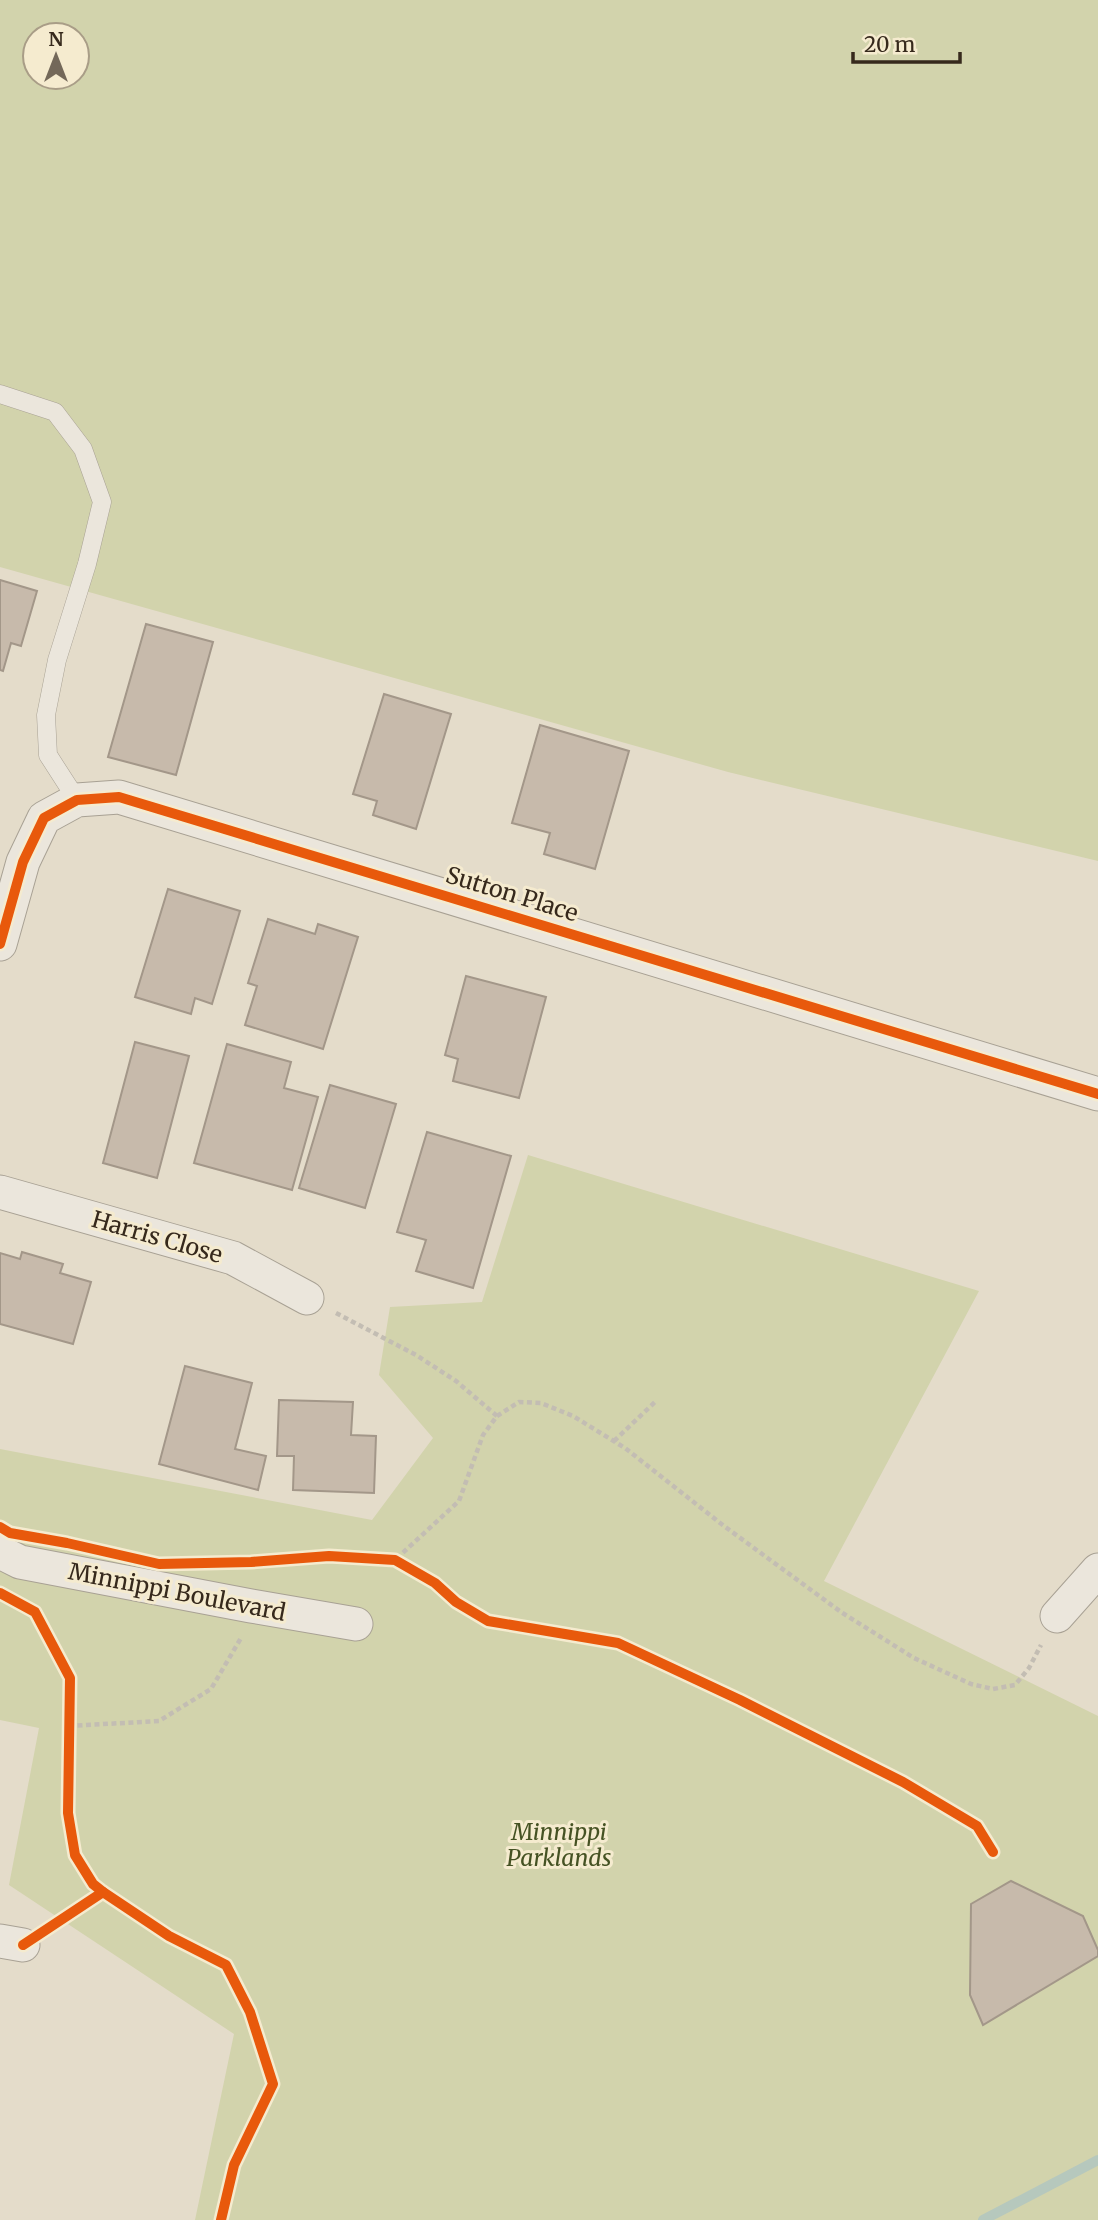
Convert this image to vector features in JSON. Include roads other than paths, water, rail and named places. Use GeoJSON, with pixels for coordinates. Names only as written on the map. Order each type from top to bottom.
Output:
{"type":"FeatureCollection","features":[{"type":"Feature","properties":{"kind":"street","name":"Sutton Place"},"geometry":{"type":"LineString","coordinates":[[0,944],[23,862],[44,818],[77,800],[119,797],[1098,1094]]}},
{"type":"Feature","properties":{"kind":"street","name":"Harris Close"},"geometry":{"type":"LineString","coordinates":[[0,1192],[233,1258],[307,1298]]}},
{"type":"Feature","properties":{"kind":"street","name":"Minnippi Boulevard"},"geometry":{"type":"LineString","coordinates":[[0,1552],[20,1562],[356,1624]]}},
{"type":"Feature","properties":{"kind":"street"},"geometry":{"type":"LineString","coordinates":[[1057,1616],[1098,1570]]}},
{"type":"Feature","properties":{"kind":"lane"},"geometry":{"type":"LineString","coordinates":[[0,394],[55,412],[83,449],[102,502],[87,564],[57,660],[46,715],[48,755],[77,800]]}},
{"type":"Feature","properties":{"kind":"waterway"},"geometry":{"type":"LineString","coordinates":[[983,2220],[1098,2160]]}},
{"type":"Feature","properties":{"kind":"park label","name":"Minnippi Parklands"},"geometry":{"type":"Point","coordinates":[559,1845]}}]}
